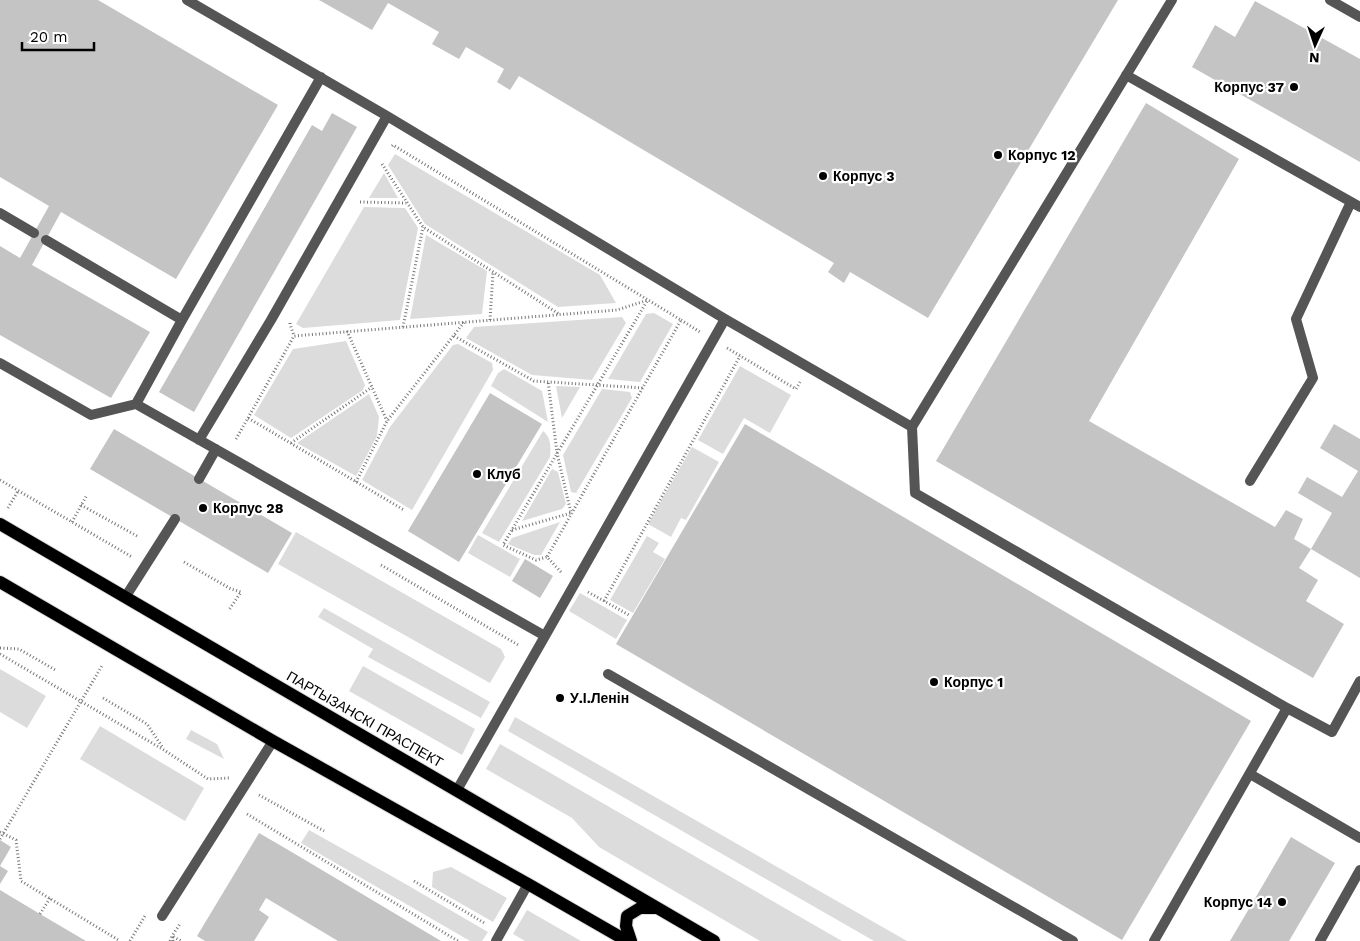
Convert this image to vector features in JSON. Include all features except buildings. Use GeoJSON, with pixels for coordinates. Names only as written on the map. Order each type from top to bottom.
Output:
{"type":"FeatureCollection","features":[{"type":"Feature","properties":{"kind":"main road","name":"ПАРТЫЗАНСКІ ПРАСПЕКТ"},"geometry":{"type":"LineString","coordinates":[[0,524],[714,941]]}},
{"type":"Feature","properties":{"kind":"main road"},"geometry":{"type":"LineString","coordinates":[[0,582],[273,741],[629,941]]}},
{"type":"Feature","properties":{"kind":"main road"},"geometry":{"type":"LineString","coordinates":[[629,941],[626,926],[627,916],[640,908],[657,908]]}},
{"type":"Feature","properties":{"kind":"lane"},"geometry":{"type":"LineString","coordinates":[[187,0],[387,116],[725,319],[912,427]]}},
{"type":"Feature","properties":{"kind":"lane"},"geometry":{"type":"LineString","coordinates":[[1172,0],[912,427],[914,493],[1287,708],[1332,732],[1360,681]]}},
{"type":"Feature","properties":{"kind":"lane"},"geometry":{"type":"LineString","coordinates":[[1330,0],[1360,17]]}},
{"type":"Feature","properties":{"kind":"lane"},"geometry":{"type":"LineString","coordinates":[[1126,75],[1355,204],[1296,319],[1313,378],[1250,481]]}},
{"type":"Feature","properties":{"kind":"lane"},"geometry":{"type":"LineString","coordinates":[[136,404],[321,77]]}},
{"type":"Feature","properties":{"kind":"lane"},"geometry":{"type":"LineString","coordinates":[[199,440],[271,320],[387,116]]}},
{"type":"Feature","properties":{"kind":"lane"},"geometry":{"type":"LineString","coordinates":[[0,213],[34,233]]}},
{"type":"Feature","properties":{"kind":"lane"},"geometry":{"type":"LineString","coordinates":[[46,240],[182,320]]}},
{"type":"Feature","properties":{"kind":"lane"},"geometry":{"type":"LineString","coordinates":[[457,790],[725,319]]}},
{"type":"Feature","properties":{"kind":"lane"},"geometry":{"type":"LineString","coordinates":[[0,363],[91,415],[136,404],[545,636]]}},
{"type":"Feature","properties":{"kind":"lane"},"geometry":{"type":"LineString","coordinates":[[199,479],[216,449]]}},
{"type":"Feature","properties":{"kind":"lane"},"geometry":{"type":"LineString","coordinates":[[126,596],[175,519]]}},
{"type":"Feature","properties":{"kind":"lane"},"geometry":{"type":"LineString","coordinates":[[608,674],[1072,941]]}},
{"type":"Feature","properties":{"kind":"lane"},"geometry":{"type":"LineString","coordinates":[[1154,941],[1287,708]]}},
{"type":"Feature","properties":{"kind":"lane"},"geometry":{"type":"LineString","coordinates":[[162,916],[273,741]]}},
{"type":"Feature","properties":{"kind":"lane"},"geometry":{"type":"LineString","coordinates":[[1250,774],[1360,838]]}},
{"type":"Feature","properties":{"kind":"lane"},"geometry":{"type":"LineString","coordinates":[[1320,941],[1360,870]]}},
{"type":"Feature","properties":{"kind":"lane"},"geometry":{"type":"LineString","coordinates":[[498,937],[528,884]]}},
{"type":"Feature","properties":{"kind":"path"},"geometry":{"type":"LineString","coordinates":[[389,151],[393,145],[796,389]]}},
{"type":"Feature","properties":{"kind":"path"},"geometry":{"type":"LineString","coordinates":[[377,172],[385,158]]}},
{"type":"Feature","properties":{"kind":"path"},"geometry":{"type":"LineString","coordinates":[[382,164],[423,228],[560,314]]}},
{"type":"Feature","properties":{"kind":"path"},"geometry":{"type":"LineString","coordinates":[[364,194],[360,202],[407,203]]}},
{"type":"Feature","properties":{"kind":"path"},"geometry":{"type":"LineString","coordinates":[[403,327],[423,228]]}},
{"type":"Feature","properties":{"kind":"path"},"geometry":{"type":"LineString","coordinates":[[490,320],[493,272]]}},
{"type":"Feature","properties":{"kind":"path"},"geometry":{"type":"LineString","coordinates":[[294,336],[617,310],[648,300]]}},
{"type":"Feature","properties":{"kind":"path"},"geometry":{"type":"LineString","coordinates":[[648,300],[504,544],[536,560],[547,557],[682,320]]}},
{"type":"Feature","properties":{"kind":"path"},"geometry":{"type":"LineString","coordinates":[[236,439],[294,336],[290,324],[294,316]]}},
{"type":"Feature","properties":{"kind":"path"},"geometry":{"type":"LineString","coordinates":[[356,482],[388,421],[465,322]]}},
{"type":"Feature","properties":{"kind":"path"},"geometry":{"type":"LineString","coordinates":[[347,331],[388,421]]}},
{"type":"Feature","properties":{"kind":"path"},"geometry":{"type":"LineString","coordinates":[[454,336],[534,381],[643,388]]}},
{"type":"Feature","properties":{"kind":"path"},"geometry":{"type":"LineString","coordinates":[[604,601],[740,356]]}},
{"type":"Feature","properties":{"kind":"path"},"geometry":{"type":"LineString","coordinates":[[548,381],[557,453],[572,514]]}},
{"type":"Feature","properties":{"kind":"path"},"geometry":{"type":"LineString","coordinates":[[291,443],[372,387]]}},
{"type":"Feature","properties":{"kind":"path"},"geometry":{"type":"LineString","coordinates":[[248,418],[404,510]]}},
{"type":"Feature","properties":{"kind":"path"},"geometry":{"type":"LineString","coordinates":[[0,480],[146,564]]}},
{"type":"Feature","properties":{"kind":"path"},"geometry":{"type":"LineString","coordinates":[[72,522],[88,495]]}},
{"type":"Feature","properties":{"kind":"path"},"geometry":{"type":"LineString","coordinates":[[82,506],[137,536]]}},
{"type":"Feature","properties":{"kind":"path"},"geometry":{"type":"LineString","coordinates":[[512,530],[572,514]]}},
{"type":"Feature","properties":{"kind":"path"},"geometry":{"type":"LineString","coordinates":[[547,557],[574,585],[629,616]]}},
{"type":"Feature","properties":{"kind":"path"},"geometry":{"type":"LineString","coordinates":[[184,562],[231,589],[241,592],[229,610]]}},
{"type":"Feature","properties":{"kind":"path"},"geometry":{"type":"LineString","coordinates":[[0,648],[18,649],[57,671]]}},
{"type":"Feature","properties":{"kind":"path"},"geometry":{"type":"LineString","coordinates":[[0,839],[112,648]]}},
{"type":"Feature","properties":{"kind":"path"},"geometry":{"type":"LineString","coordinates":[[0,654],[164,750],[208,779],[230,777],[324,831]]}},
{"type":"Feature","properties":{"kind":"path"},"geometry":{"type":"LineString","coordinates":[[103,698],[147,724],[164,750]]}},
{"type":"Feature","properties":{"kind":"path"},"geometry":{"type":"LineString","coordinates":[[244,786],[247,815],[458,941]]}},
{"type":"Feature","properties":{"kind":"path"},"geometry":{"type":"LineString","coordinates":[[2,833],[16,840],[21,881],[120,941]]}},
{"type":"Feature","properties":{"kind":"path"},"geometry":{"type":"LineString","coordinates":[[414,881],[498,937]]}},
{"type":"Feature","properties":{"kind":"path"},"geometry":{"type":"LineString","coordinates":[[40,914],[50,898]]}},
{"type":"Feature","properties":{"kind":"path"},"geometry":{"type":"LineString","coordinates":[[170,941],[172,936],[180,941]]}},
{"type":"Feature","properties":{"kind":"shaded area"},"geometry":{"type":"Polygon","coordinates":[[[395,154],[600,275],[616,303],[558,307],[425,224],[388,165],[395,154]]]}},
{"type":"Feature","properties":{"kind":"shaded area"},"geometry":{"type":"Polygon","coordinates":[[[384,173],[398,198],[369,198],[384,173]]]}},
{"type":"Feature","properties":{"kind":"shaded area"},"geometry":{"type":"Polygon","coordinates":[[[364,207],[405,208],[418,228],[400,320],[303,328],[296,324],[364,207]]]}},
{"type":"Feature","properties":{"kind":"shaded area"},"geometry":{"type":"Polygon","coordinates":[[[426,235],[487,271],[482,314],[410,319],[426,235]]]}},
{"type":"Feature","properties":{"kind":"shaded area"},"geometry":{"type":"Polygon","coordinates":[[[654,313],[673,324],[640,382],[608,379],[646,314],[654,313]]]}},
{"type":"Feature","properties":{"kind":"shaded area"},"geometry":{"type":"Polygon","coordinates":[[[622,317],[626,323],[592,380],[532,375],[466,338],[474,327],[622,317]]]}},
{"type":"Feature","properties":{"kind":"shaded area"},"geometry":{"type":"Polygon","coordinates":[[[346,341],[365,385],[363,390],[291,438],[254,415],[293,349],[346,341]]]}},
{"type":"Feature","properties":{"kind":"shaded area"},"geometry":{"type":"Polygon","coordinates":[[[458,344],[492,363],[493,370],[412,510],[362,480],[390,427],[453,345],[458,344]]]}},
{"type":"Feature","properties":{"kind":"shaded area"},"geometry":{"type":"Polygon","coordinates":[[[740,366],[791,395],[770,433],[744,418],[723,454],[698,440],[740,366]]]}},
{"type":"Feature","properties":{"kind":"shaded area"},"geometry":{"type":"Polygon","coordinates":[[[504,369],[542,391],[548,422],[491,386],[498,373],[504,369]]]}},
{"type":"Feature","properties":{"kind":"shaded area"},"geometry":{"type":"Polygon","coordinates":[[[556,386],[580,387],[562,418],[556,386]]]}},
{"type":"Feature","properties":{"kind":"shaded area"},"geometry":{"type":"Polygon","coordinates":[[[602,389],[630,392],[632,398],[576,493],[571,492],[563,455],[602,389]]]}},
{"type":"Feature","properties":{"kind":"shaded area"},"geometry":{"type":"Polygon","coordinates":[[[369,394],[379,417],[377,436],[356,476],[297,443],[369,394]]]}},
{"type":"Feature","properties":{"kind":"shaded area"},"geometry":{"type":"Polygon","coordinates":[[[543,431],[549,439],[550,457],[499,542],[482,533],[543,431]]]}},
{"type":"Feature","properties":{"kind":"shaded area"},"geometry":{"type":"Polygon","coordinates":[[[692,447],[719,462],[686,520],[681,518],[671,537],[648,524],[692,447]]]}},
{"type":"Feature","properties":{"kind":"shaded area"},"geometry":{"type":"Polygon","coordinates":[[[552,469],[558,472],[566,504],[562,509],[522,521],[552,469]]]}},
{"type":"Feature","properties":{"kind":"shaded area"},"geometry":{"type":"Polygon","coordinates":[[[560,522],[541,555],[534,555],[508,544],[512,538],[560,522]]]}},
{"type":"Feature","properties":{"kind":"shaded area"},"geometry":{"type":"Polygon","coordinates":[[[296,532],[501,649],[505,657],[490,683],[278,564],[296,532]]]}},
{"type":"Feature","properties":{"kind":"shaded area"},"geometry":{"type":"Polygon","coordinates":[[[478,535],[520,559],[510,577],[468,553],[478,535]]]}},
{"type":"Feature","properties":{"kind":"shaded area"},"geometry":{"type":"Polygon","coordinates":[[[647,536],[659,543],[653,552],[665,559],[633,613],[610,600],[647,536]]]}},
{"type":"Feature","properties":{"kind":"shaded area"},"geometry":{"type":"Polygon","coordinates":[[[580,593],[627,620],[616,639],[569,611],[580,593]]]}},
{"type":"Feature","properties":{"kind":"shaded area"},"geometry":{"type":"Polygon","coordinates":[[[324,608],[490,702],[481,718],[368,657],[373,649],[318,617],[324,608]]]}},
{"type":"Feature","properties":{"kind":"shaded area"},"geometry":{"type":"Polygon","coordinates":[[[363,666],[475,729],[462,755],[349,691],[363,666]]]}},
{"type":"Feature","properties":{"kind":"shaded area"},"geometry":{"type":"Polygon","coordinates":[[[0,669],[46,696],[27,728],[0,712],[0,669]]]}},
{"type":"Feature","properties":{"kind":"shaded area"},"geometry":{"type":"Polygon","coordinates":[[[515,717],[907,941],[874,941],[508,731],[515,717]]]}},
{"type":"Feature","properties":{"kind":"shaded area"},"geometry":{"type":"Polygon","coordinates":[[[100,726],[204,788],[185,821],[80,759],[100,726]]]}},
{"type":"Feature","properties":{"kind":"shaded area"},"geometry":{"type":"Polygon","coordinates":[[[191,730],[217,744],[224,759],[186,739],[191,730]]]}},
{"type":"Feature","properties":{"kind":"shaded area"},"geometry":{"type":"Polygon","coordinates":[[[500,744],[842,941],[760,941],[599,847],[572,818],[486,769],[500,744]]]}},
{"type":"Feature","properties":{"kind":"shaded area"},"geometry":{"type":"Polygon","coordinates":[[[309,830],[488,932],[482,941],[470,941],[301,843],[309,830]]]}},
{"type":"Feature","properties":{"kind":"shaded area"},"geometry":{"type":"Polygon","coordinates":[[[451,867],[507,898],[493,922],[432,887],[433,872],[451,867]]]}},
{"type":"Feature","properties":{"kind":"shaded area"},"geometry":{"type":"Polygon","coordinates":[[[527,910],[581,941],[525,941],[513,934],[527,910]]]}},
{"type":"Feature","properties":{"kind":"place","name":"Корпус 37"},"geometry":{"type":"Point","coordinates":[1294,87]}},
{"type":"Feature","properties":{"kind":"place","name":"Корпус 12"},"geometry":{"type":"Point","coordinates":[998,155]}},
{"type":"Feature","properties":{"kind":"place","name":"Корпус 3"},"geometry":{"type":"Point","coordinates":[823,176]}},
{"type":"Feature","properties":{"kind":"place","name":"Клуб"},"geometry":{"type":"Point","coordinates":[477,474]}},
{"type":"Feature","properties":{"kind":"place","name":"Корпус 28"},"geometry":{"type":"Point","coordinates":[203,508]}},
{"type":"Feature","properties":{"kind":"place","name":"Корпус 1"},"geometry":{"type":"Point","coordinates":[934,682]}},
{"type":"Feature","properties":{"kind":"place","name":"У.І.Ленін"},"geometry":{"type":"Point","coordinates":[560,698]}},
{"type":"Feature","properties":{"kind":"place","name":"Корпус 14"},"geometry":{"type":"Point","coordinates":[1282,902]}}]}
